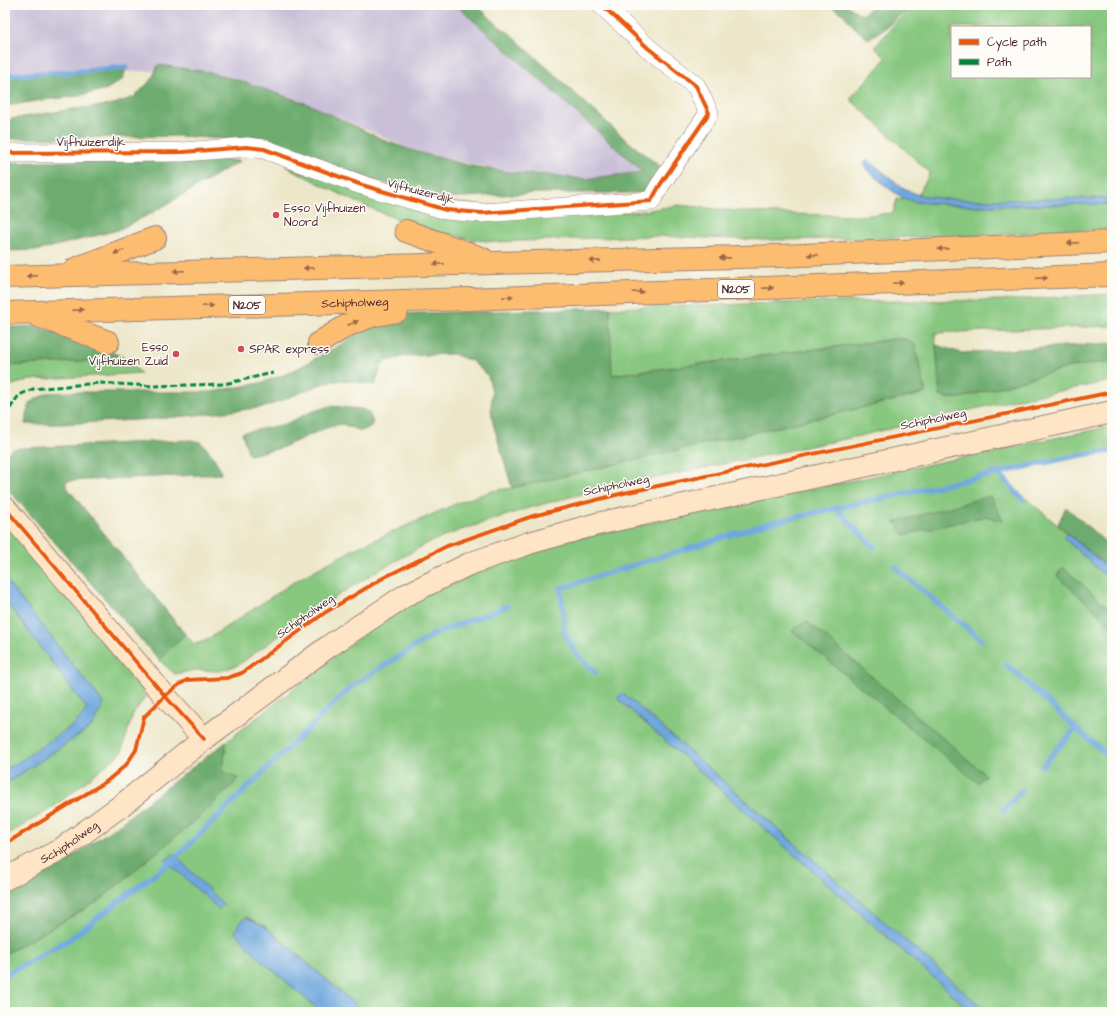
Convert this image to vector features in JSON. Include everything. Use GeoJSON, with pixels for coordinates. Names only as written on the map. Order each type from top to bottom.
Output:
{"type":"FeatureCollection","features":[{"type":"Feature","properties":{"kind":"highway"},"geometry":{"type":"LineString","coordinates":[[406,231],[492,263]]}},
{"type":"Feature","properties":{"kind":"highway"},"geometry":{"type":"LineString","coordinates":[[58,275],[155,238]]}},
{"type":"Feature","properties":{"kind":"highway"},"geometry":{"type":"LineString","coordinates":[[5,277],[778,256],[1112,242]]}},
{"type":"Feature","properties":{"kind":"highway","name":"Schipholweg"},"geometry":{"type":"LineString","coordinates":[[15,312],[469,299],[1112,275]]}},
{"type":"Feature","properties":{"kind":"highway"},"geometry":{"type":"LineString","coordinates":[[319,343],[346,326],[372,316],[469,299]]}},
{"type":"Feature","properties":{"kind":"highway"},"geometry":{"type":"LineString","coordinates":[[15,312],[108,342]]}},
{"type":"Feature","properties":{"kind":"main road","name":"Schipholweg"},"geometry":{"type":"LineString","coordinates":[[5,879],[60,850],[122,805],[204,739],[329,646],[400,599],[469,564],[529,543],[597,524],[1112,412]]}},
{"type":"Feature","properties":{"kind":"main road"},"geometry":{"type":"LineString","coordinates":[[5,508],[165,696],[204,739]]}},
{"type":"Feature","properties":{"kind":"street","name":"Vijfhuizerdijk"},"geometry":{"type":"LineString","coordinates":[[5,153],[183,152],[247,147],[264,149],[362,185],[446,210],[482,213],[651,201],[660,185],[709,113],[696,86],[648,48],[602,5]]}},
{"type":"Feature","properties":{"kind":"shaded area"},"geometry":{"type":"Polygon","coordinates":[[[5,5],[458,5],[643,172],[584,179],[516,174],[417,152],[313,106],[183,69],[5,79],[5,5]]]}},
{"type":"Feature","properties":{"kind":"green space"},"geometry":{"type":"Polygon","coordinates":[[[456,5],[476,5],[500,27],[508,32],[625,139],[675,178],[656,192],[537,193],[446,198],[418,193],[240,140],[180,136],[5,139],[5,120],[73,109],[111,105],[134,97],[152,79],[158,65],[209,72],[247,83],[313,106],[388,142],[417,152],[471,166],[515,173],[584,179],[643,172],[456,5]]]}},
{"type":"Feature","properties":{"kind":"green space"},"geometry":{"type":"Polygon","coordinates":[[[828,5],[846,5],[862,15],[874,5],[911,5],[888,26],[868,39],[855,28],[843,14],[828,5]]]}},
{"type":"Feature","properties":{"kind":"green space"},"geometry":{"type":"Polygon","coordinates":[[[911,5],[1101,5],[1112,15],[1112,198],[985,200],[945,199],[918,195],[930,173],[850,99],[886,58],[875,47],[911,5]]]}},
{"type":"Feature","properties":{"kind":"green space"},"geometry":{"type":"Polygon","coordinates":[[[126,67],[123,79],[107,89],[79,96],[5,106],[5,75],[73,72],[126,67]]]}},
{"type":"Feature","properties":{"kind":"green space"},"geometry":{"type":"Polygon","coordinates":[[[208,158],[240,161],[152,213],[118,230],[40,250],[5,251],[5,163],[208,158]]]}},
{"type":"Feature","properties":{"kind":"green space"},"geometry":{"type":"Polygon","coordinates":[[[285,166],[364,191],[570,216],[644,211],[679,205],[737,211],[859,216],[893,213],[897,199],[903,198],[916,202],[973,206],[1112,204],[1112,229],[970,236],[885,238],[767,240],[652,236],[496,242],[439,232],[387,215],[336,192],[285,166]]]}},
{"type":"Feature","properties":{"kind":"green space"},"geometry":{"type":"Polygon","coordinates":[[[1112,294],[1112,326],[935,333],[940,396],[961,398],[1070,367],[1112,361],[1112,381],[1013,400],[859,436],[597,490],[532,507],[461,530],[428,543],[379,570],[321,606],[238,665],[220,671],[195,670],[175,674],[159,660],[185,634],[194,644],[205,641],[297,580],[352,550],[460,502],[492,491],[512,488],[926,393],[896,339],[611,375],[610,308],[816,302],[1010,300],[1112,294]]]}},
{"type":"Feature","properties":{"kind":"green space"},"geometry":{"type":"Polygon","coordinates":[[[610,308],[612,375],[896,339],[907,339],[915,345],[926,393],[512,488],[493,423],[491,409],[492,391],[488,376],[472,361],[453,354],[405,356],[383,362],[375,385],[342,380],[324,383],[265,407],[155,419],[60,424],[25,424],[29,403],[47,393],[211,392],[260,383],[289,373],[340,345],[384,314],[610,308]]]}},
{"type":"Feature","properties":{"kind":"green space"},"geometry":{"type":"Polygon","coordinates":[[[33,326],[122,356],[88,361],[5,366],[5,327],[33,326]]]}},
{"type":"Feature","properties":{"kind":"green space"},"geometry":{"type":"Polygon","coordinates":[[[1112,343],[1112,361],[1070,367],[961,398],[940,396],[936,345],[962,353],[1112,343]]]}},
{"type":"Feature","properties":{"kind":"green space"},"geometry":{"type":"Polygon","coordinates":[[[122,356],[141,373],[30,380],[5,387],[5,366],[88,361],[122,356]]]}},
{"type":"Feature","properties":{"kind":"green space"},"geometry":{"type":"Polygon","coordinates":[[[330,406],[362,409],[369,413],[373,423],[369,428],[361,431],[342,424],[330,426],[281,448],[249,455],[242,433],[286,424],[308,413],[330,406]]]}},
{"type":"Feature","properties":{"kind":"green space"},"geometry":{"type":"Polygon","coordinates":[[[1112,426],[1112,452],[1062,460],[997,474],[1067,533],[1064,538],[1112,582],[1112,1012],[987,1012],[623,693],[617,698],[972,1012],[364,1012],[265,926],[246,917],[258,957],[321,1012],[5,1012],[5,954],[99,901],[190,825],[239,779],[222,772],[226,742],[366,632],[423,593],[555,543],[1112,426]]]}},
{"type":"Feature","properties":{"kind":"green space"},"geometry":{"type":"Polygon","coordinates":[[[191,440],[200,442],[206,448],[216,462],[221,474],[66,481],[66,486],[185,634],[159,660],[5,486],[5,455],[12,449],[22,448],[191,440]]]}},
{"type":"Feature","properties":{"kind":"green space"},"geometry":{"type":"Polygon","coordinates":[[[990,496],[1004,522],[986,516],[904,535],[895,522],[990,496]]]}},
{"type":"Feature","properties":{"kind":"green space"},"geometry":{"type":"Polygon","coordinates":[[[1066,507],[1112,548],[1112,571],[1058,524],[1066,507]]]}},
{"type":"Feature","properties":{"kind":"green space"},"geometry":{"type":"Polygon","coordinates":[[[5,519],[142,689],[146,696],[133,714],[121,753],[55,806],[5,836],[5,783],[91,727],[104,704],[5,579],[5,519]]]}},
{"type":"Feature","properties":{"kind":"green space"},"geometry":{"type":"Polygon","coordinates":[[[1063,567],[1112,611],[1112,626],[1057,576],[1063,567]]]}},
{"type":"Feature","properties":{"kind":"green space"},"geometry":{"type":"Polygon","coordinates":[[[5,600],[87,709],[76,723],[19,762],[5,769],[5,600]]]}},
{"type":"Feature","properties":{"kind":"green space"},"geometry":{"type":"Polygon","coordinates":[[[807,621],[986,775],[978,783],[792,631],[807,621]]]}},
{"type":"Feature","properties":{"kind":"green space"},"geometry":{"type":"Polygon","coordinates":[[[226,742],[223,772],[239,779],[190,825],[99,901],[5,954],[5,892],[70,858],[117,826],[226,742]]]}},
{"type":"Feature","properties":{"kind":"water"},"geometry":{"type":"Polygon","coordinates":[[[867,159],[902,187],[918,195],[945,199],[985,200],[1112,198],[1112,204],[973,206],[916,202],[903,198],[867,170],[864,162],[867,159]]]}},
{"type":"Feature","properties":{"kind":"water"},"geometry":{"type":"Polygon","coordinates":[[[1067,533],[1112,571],[1112,582],[1063,537],[1067,533]]]}},
{"type":"Feature","properties":{"kind":"water"},"geometry":{"type":"Polygon","coordinates":[[[5,579],[104,704],[91,727],[5,783],[5,769],[19,762],[76,723],[87,709],[5,600],[5,579]]]}},
{"type":"Feature","properties":{"kind":"water"},"geometry":{"type":"Polygon","coordinates":[[[623,693],[987,1012],[972,1012],[617,698],[623,693]]]}},
{"type":"Feature","properties":{"kind":"water"},"geometry":{"type":"Polygon","coordinates":[[[174,854],[223,904],[219,909],[165,860],[174,854]]]}},
{"type":"Feature","properties":{"kind":"water"},"geometry":{"type":"Polygon","coordinates":[[[246,917],[264,926],[364,1012],[321,1012],[258,957],[235,932],[239,923],[246,917]]]}},
{"type":"Feature","properties":{"kind":"waterway"},"geometry":{"type":"LineString","coordinates":[[5,75],[73,72],[126,67]]}},
{"type":"Feature","properties":{"kind":"waterway"},"geometry":{"type":"LineString","coordinates":[[595,672],[578,656],[565,634],[561,588],[769,523],[1080,455],[1112,451]]}},
{"type":"Feature","properties":{"kind":"waterway"},"geometry":{"type":"LineString","coordinates":[[999,473],[1023,500]]}},
{"type":"Feature","properties":{"kind":"waterway"},"geometry":{"type":"LineString","coordinates":[[836,509],[874,547]]}},
{"type":"Feature","properties":{"kind":"waterway"},"geometry":{"type":"LineString","coordinates":[[895,567],[981,640]]}},
{"type":"Feature","properties":{"kind":"waterway"},"geometry":{"type":"LineString","coordinates":[[5,975],[70,939],[173,860],[351,687],[434,634],[507,606]]}},
{"type":"Feature","properties":{"kind":"waterway"},"geometry":{"type":"LineString","coordinates":[[1006,664],[1076,728],[1042,766]]}},
{"type":"Feature","properties":{"kind":"waterway"},"geometry":{"type":"LineString","coordinates":[[1076,728],[1112,759]]}},
{"type":"Feature","properties":{"kind":"waterway"},"geometry":{"type":"LineString","coordinates":[[1003,811],[1022,790]]}},
{"type":"Feature","properties":{"kind":"marked path"},"geometry":{"type":"LineString","coordinates":[[5,416],[19,395],[33,389],[99,383],[152,386],[224,384],[273,373]]}},
{"type":"Feature","properties":{"kind":"cycle path"},"geometry":{"type":"LineString","coordinates":[[5,153],[183,152],[247,147],[264,149],[362,185],[446,210],[482,213],[651,201],[660,185],[709,113],[696,86],[648,48],[602,5]]}},
{"type":"Feature","properties":{"kind":"cycle path"},"geometry":{"type":"LineString","coordinates":[[5,844],[107,781],[126,765],[136,750],[144,717],[177,686],[187,680],[227,678],[242,673],[326,612],[383,578],[447,546],[533,516],[624,493],[1112,392]]}},
{"type":"Feature","properties":{"kind":"cycle path"},"geometry":{"type":"LineString","coordinates":[[5,508],[165,696],[204,739]]}},
{"type":"Feature","properties":{"kind":"place","name":"Esso Vijfhuizen Noord"},"geometry":{"type":"Point","coordinates":[276,215]}},
{"type":"Feature","properties":{"kind":"place","name":"SPAR express"},"geometry":{"type":"Point","coordinates":[241,349]}},
{"type":"Feature","properties":{"kind":"place","name":"Esso Vijfhuizen Zuid"},"geometry":{"type":"Point","coordinates":[176,354]}}]}
